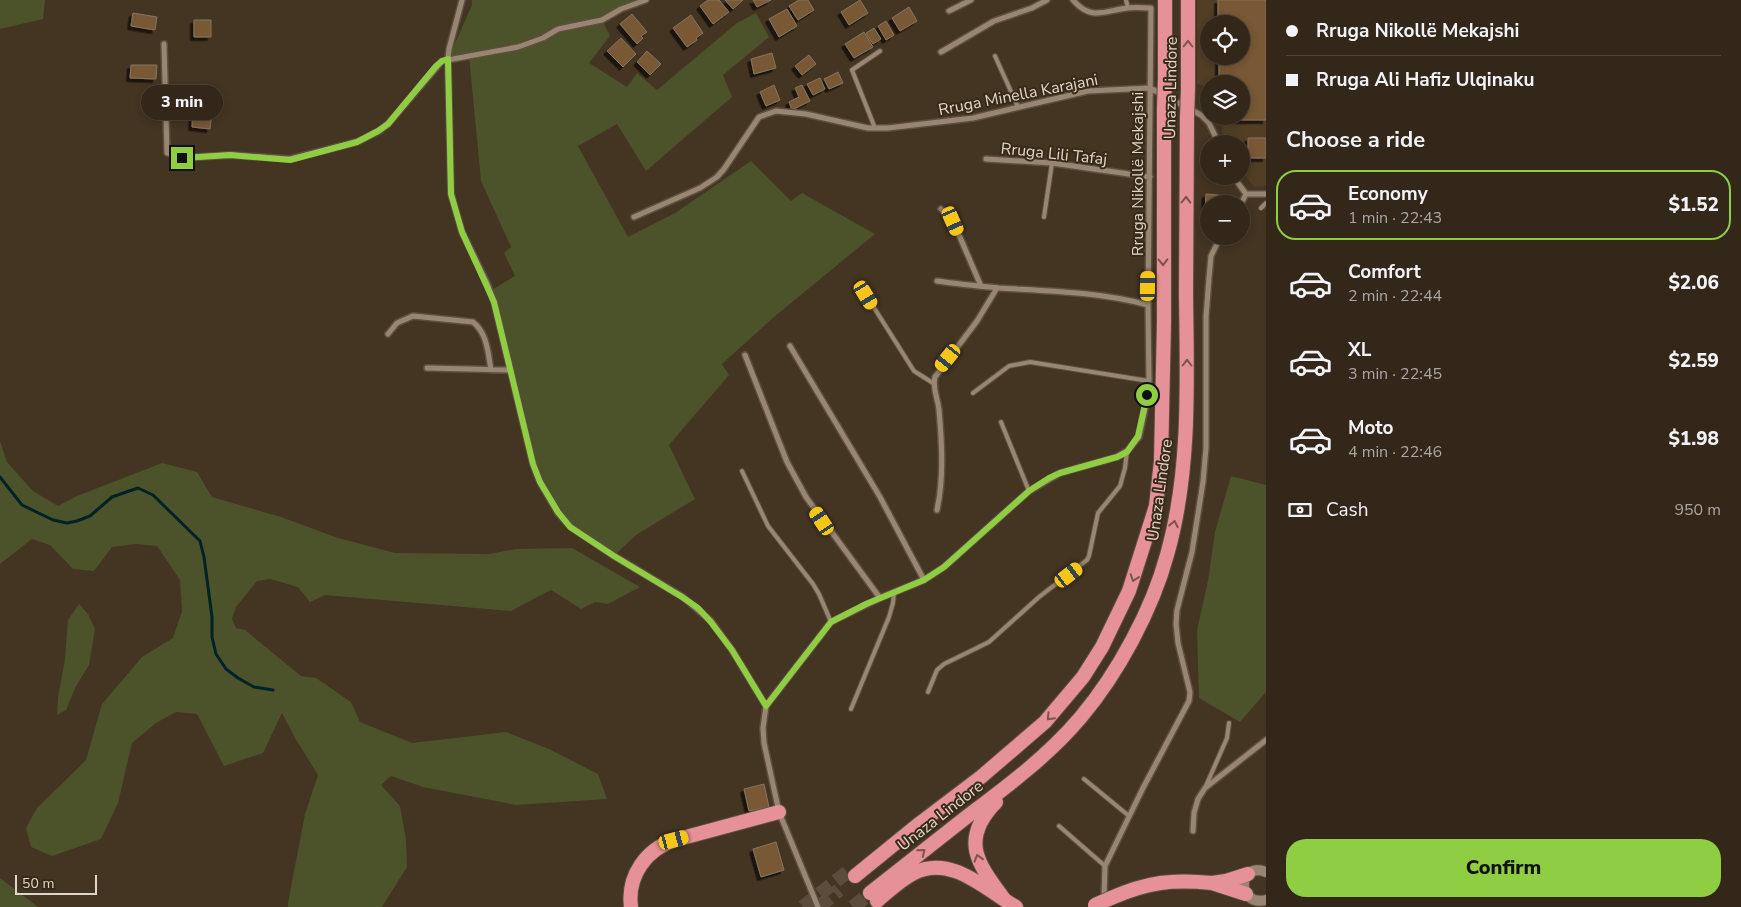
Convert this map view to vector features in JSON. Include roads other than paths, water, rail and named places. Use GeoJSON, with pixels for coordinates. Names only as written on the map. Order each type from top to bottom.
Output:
{"type":"FeatureCollection","features":[{"type":"Feature","properties":{"kind":"highway","name":"Unaza Lindore"},"geometry":{"type":"LineString","coordinates":[[853,873],[883,854],[981,777],[1046,722],[1082,677],[1102,647],[1129,591],[1156,506],[1161,461],[1164,322],[1165,0]]}},
{"type":"Feature","properties":{"kind":"highway","name":"Unaza Lindore"},"geometry":{"type":"LineString","coordinates":[[1004,899],[965,875],[950,869],[936,867],[915,872],[873,897],[1012,782],[1060,740],[1081,718],[1120,662],[1153,594],[1167,556],[1180,490],[1187,384],[1188,0]]}},
{"type":"Feature","properties":{"kind":"highway"},"geometry":{"type":"LineString","coordinates":[[1016,907],[1004,899],[985,873],[977,857],[975,847],[981,820],[1000,799],[1070,735],[1094,707],[1117,675],[1130,653],[1154,603],[1166,569],[1167,556]]}},
{"type":"Feature","properties":{"kind":"highway"},"geometry":{"type":"LineString","coordinates":[[631,907],[631,887],[634,876],[647,857],[659,846],[674,840],[779,812]]}},
{"type":"Feature","properties":{"kind":"highway"},"geometry":{"type":"LineString","coordinates":[[1212,883],[1257,872]]}},
{"type":"Feature","properties":{"kind":"highway"},"geometry":{"type":"LineString","coordinates":[[1100,904],[1127,891],[1160,882],[1183,880],[1212,883],[1231,888],[1254,902]]}},
{"type":"Feature","properties":{"kind":"main road"},"geometry":{"type":"LineString","coordinates":[[1266,861],[1257,872],[1244,880],[1244,889],[1254,902],[1266,900]]}},
{"type":"Feature","properties":{"kind":"street"},"geometry":{"type":"LineString","coordinates":[[462,0],[448,59],[451,194],[462,232],[490,292],[501,327],[536,473],[564,520],[579,534],[698,608],[728,644],[766,706]]}},
{"type":"Feature","properties":{"kind":"street"},"geometry":{"type":"LineString","coordinates":[[164,44],[167,153],[182,158],[230,155],[290,160],[357,142],[378,131],[388,124],[442,61],[518,47],[544,38],[558,29],[602,20],[621,9],[646,0]]}},
{"type":"Feature","properties":{"kind":"street"},"geometry":{"type":"LineString","coordinates":[[949,11],[971,0]]}},
{"type":"Feature","properties":{"kind":"street"},"geometry":{"type":"LineString","coordinates":[[941,52],[994,21],[1032,8],[1046,0]]}},
{"type":"Feature","properties":{"kind":"street"},"geometry":{"type":"LineString","coordinates":[[1073,0],[1079,7],[1092,14],[1128,8]]}},
{"type":"Feature","properties":{"kind":"street","name":"Rruga Nikollë Mekajshi"},"geometry":{"type":"LineString","coordinates":[[1127,452],[1138,436],[1145,409],[1149,381],[1151,8],[1128,8]]}},
{"type":"Feature","properties":{"kind":"street"},"geometry":{"type":"LineString","coordinates":[[1150,88],[1201,114],[1210,124],[1214,135]]}},
{"type":"Feature","properties":{"kind":"street","name":"Rruga Minella Karajani"},"geometry":{"type":"LineString","coordinates":[[634,217],[700,188],[717,177],[758,118],[767,113],[806,114],[875,128],[973,118],[1088,91],[1150,88]]}},
{"type":"Feature","properties":{"kind":"street","name":"Rruga Lili Tafaj"},"geometry":{"type":"LineString","coordinates":[[986,159],[1052,163],[1150,176]]}},
{"type":"Feature","properties":{"kind":"street"},"geometry":{"type":"LineString","coordinates":[[1240,185],[1246,194],[1266,194]]}},
{"type":"Feature","properties":{"kind":"street"},"geometry":{"type":"LineString","coordinates":[[941,209],[953,221],[981,286]]}},
{"type":"Feature","properties":{"kind":"street"},"geometry":{"type":"LineString","coordinates":[[1100,904],[1105,866],[1189,701],[1190,692],[1178,643],[1176,624],[1177,610],[1186,580],[1196,530],[1203,482],[1206,448],[1206,317],[1212,256],[1217,245]]}},
{"type":"Feature","properties":{"kind":"street"},"geometry":{"type":"LineString","coordinates":[[937,281],[998,288],[1062,291],[1148,304]]}},
{"type":"Feature","properties":{"kind":"street"},"geometry":{"type":"LineString","coordinates":[[937,510],[942,475],[939,409],[933,383],[938,370],[977,321],[998,288]]}},
{"type":"Feature","properties":{"kind":"street"},"geometry":{"type":"LineString","coordinates":[[388,334],[397,323],[414,316],[473,322],[479,327],[485,338],[490,370]]}},
{"type":"Feature","properties":{"kind":"street"},"geometry":{"type":"LineString","coordinates":[[790,346],[880,497],[924,580]]}},
{"type":"Feature","properties":{"kind":"street"},"geometry":{"type":"LineString","coordinates":[[745,355],[787,462],[806,497],[880,598]]}},
{"type":"Feature","properties":{"kind":"street"},"geometry":{"type":"LineString","coordinates":[[427,368],[511,370]]}},
{"type":"Feature","properties":{"kind":"street"},"geometry":{"type":"LineString","coordinates":[[818,907],[779,812],[764,743],[763,728],[766,706],[831,622],[880,598],[924,580],[944,567],[1029,491],[1060,473],[1104,461],[1127,452]]}},
{"type":"Feature","properties":{"kind":"street"},"geometry":{"type":"LineString","coordinates":[[1193,831],[1196,806],[1205,788],[1266,740]]}},
{"type":"Feature","properties":{"kind":"lane"},"geometry":{"type":"LineString","coordinates":[[1126,0],[1128,8]]}},
{"type":"Feature","properties":{"kind":"lane"},"geometry":{"type":"LineString","coordinates":[[875,128],[852,70],[880,51]]}},
{"type":"Feature","properties":{"kind":"lane"},"geometry":{"type":"LineString","coordinates":[[995,56],[1018,107]]}},
{"type":"Feature","properties":{"kind":"lane"},"geometry":{"type":"LineString","coordinates":[[1044,217],[1052,163]]}},
{"type":"Feature","properties":{"kind":"lane"},"geometry":{"type":"LineString","coordinates":[[1261,208],[1266,203]]}},
{"type":"Feature","properties":{"kind":"lane"},"geometry":{"type":"LineString","coordinates":[[866,295],[914,371],[933,383]]}},
{"type":"Feature","properties":{"kind":"lane"},"geometry":{"type":"LineString","coordinates":[[973,393],[1008,366],[1030,362],[1149,381]]}},
{"type":"Feature","properties":{"kind":"lane"},"geometry":{"type":"LineString","coordinates":[[1001,422],[1029,491]]}},
{"type":"Feature","properties":{"kind":"lane"},"geometry":{"type":"LineString","coordinates":[[928,692],[937,670],[944,664],[989,642],[1039,597],[1087,560],[1098,513],[1120,486],[1127,452]]}},
{"type":"Feature","properties":{"kind":"lane"},"geometry":{"type":"LineString","coordinates":[[742,471],[768,526],[813,584],[831,622]]}},
{"type":"Feature","properties":{"kind":"lane"},"geometry":{"type":"LineString","coordinates":[[851,709],[889,617],[894,593]]}},
{"type":"Feature","properties":{"kind":"lane"},"geometry":{"type":"LineString","coordinates":[[1205,788],[1227,738],[1229,723]]}},
{"type":"Feature","properties":{"kind":"lane"},"geometry":{"type":"LineString","coordinates":[[1084,779],[1129,816]]}},
{"type":"Feature","properties":{"kind":"lane"},"geometry":{"type":"LineString","coordinates":[[1059,826],[1105,866]]}},
{"type":"Feature","properties":{"kind":"waterway"},"geometry":{"type":"LineString","coordinates":[[0,477],[22,505],[53,520],[67,523],[90,516],[112,497],[138,488],[153,495],[200,541],[204,557],[212,617],[212,637],[216,654],[226,669],[238,678],[254,687],[273,690]]}},
{"type":"Feature","properties":{"kind":"tunnel"},"geometry":{"type":"LineString","coordinates":[[803,907],[850,870]]}},
{"type":"Feature","properties":{"kind":"tunnel"},"geometry":{"type":"LineString","coordinates":[[819,907],[839,890]]}},
{"type":"Feature","properties":{"kind":"tunnel"},"geometry":{"type":"LineString","coordinates":[[853,907],[870,893]]}}]}
